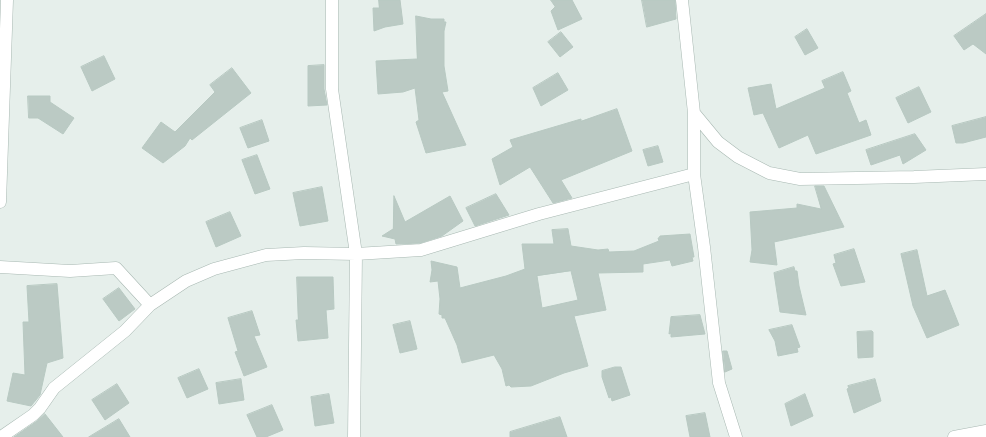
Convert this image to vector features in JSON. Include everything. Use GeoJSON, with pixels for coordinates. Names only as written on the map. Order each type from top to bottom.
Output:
{"type":"FeatureCollection","features":[{"type":"Feature","properties":{"kind":"street"},"geometry":{"type":"LineString","coordinates":[[0,202],[6,0]]}},
{"type":"Feature","properties":{"kind":"street"},"geometry":{"type":"LineString","coordinates":[[332,0],[332,89],[356,254],[354,437]]}},
{"type":"Feature","properties":{"kind":"street"},"geometry":{"type":"LineString","coordinates":[[682,0],[694,113],[694,174],[704,247],[719,383],[736,437]]}},
{"type":"Feature","properties":{"kind":"street"},"geometry":{"type":"LineString","coordinates":[[694,113],[718,142],[738,157],[769,173],[800,179],[986,174]]}},
{"type":"Feature","properties":{"kind":"street"},"geometry":{"type":"LineString","coordinates":[[1,437],[33,415],[40,408],[54,388],[126,331],[150,305],[186,281],[214,269],[266,255],[304,253],[356,254],[421,250],[539,214],[694,174]]}},
{"type":"Feature","properties":{"kind":"street"},"geometry":{"type":"LineString","coordinates":[[0,267],[70,271],[116,268],[150,305]]}},
{"type":"Feature","properties":{"kind":"street"},"geometry":{"type":"LineString","coordinates":[[954,437],[986,431]]}},
{"type":"Feature","properties":{"kind":"building"},"geometry":{"type":"Polygon","coordinates":[[[379,0],[400,0],[403,24],[385,27],[374,31],[373,8],[379,8],[379,0]]]}},
{"type":"Feature","properties":{"kind":"building"},"geometry":{"type":"Polygon","coordinates":[[[551,0],[572,0],[582,19],[558,30],[551,11],[555,7],[551,0]]]}},
{"type":"Feature","properties":{"kind":"building"},"geometry":{"type":"Polygon","coordinates":[[[642,0],[675,0],[676,19],[647,27],[642,0]]]}},
{"type":"Feature","properties":{"kind":"building"},"geometry":{"type":"Polygon","coordinates":[[[986,14],[986,54],[973,44],[964,50],[954,36],[986,14]]]}},
{"type":"Feature","properties":{"kind":"building"},"geometry":{"type":"Polygon","coordinates":[[[416,16],[431,19],[444,19],[444,22],[446,22],[444,31],[444,66],[448,91],[442,92],[466,145],[426,153],[416,122],[419,120],[415,88],[403,92],[378,94],[376,61],[417,59],[416,16]]]}},
{"type":"Feature","properties":{"kind":"building"},"geometry":{"type":"Polygon","coordinates":[[[807,29],[818,48],[805,55],[795,37],[807,29]]]}},
{"type":"Feature","properties":{"kind":"building"},"geometry":{"type":"Polygon","coordinates":[[[561,32],[573,47],[560,57],[548,42],[561,32]]]}},
{"type":"Feature","properties":{"kind":"building"},"geometry":{"type":"Polygon","coordinates":[[[104,56],[115,79],[92,91],[81,67],[104,56]]]}},
{"type":"Feature","properties":{"kind":"building"},"geometry":{"type":"Polygon","coordinates":[[[324,65],[324,89],[327,105],[308,106],[308,66],[324,65]]]}},
{"type":"Feature","properties":{"kind":"building"},"geometry":{"type":"Polygon","coordinates":[[[232,68],[251,93],[192,140],[190,138],[185,146],[163,163],[142,148],[161,122],[175,132],[215,92],[210,85],[232,68]]]}},
{"type":"Feature","properties":{"kind":"building"},"geometry":{"type":"Polygon","coordinates":[[[843,72],[851,91],[847,93],[859,123],[866,120],[871,135],[816,154],[808,135],[779,148],[763,113],[754,115],[748,88],[771,84],[776,109],[825,88],[822,81],[843,72]]]}},
{"type":"Feature","properties":{"kind":"building"},"geometry":{"type":"Polygon","coordinates":[[[558,73],[568,90],[541,106],[533,88],[558,73]]]}},
{"type":"Feature","properties":{"kind":"building"},"geometry":{"type":"Polygon","coordinates":[[[919,87],[931,112],[908,123],[896,98],[919,87]]]}},
{"type":"Feature","properties":{"kind":"building"},"geometry":{"type":"Polygon","coordinates":[[[28,96],[50,96],[50,102],[74,118],[63,134],[38,118],[29,118],[28,96]]]}},
{"type":"Feature","properties":{"kind":"building"},"geometry":{"type":"Polygon","coordinates":[[[617,109],[632,151],[561,180],[572,198],[553,203],[530,167],[500,185],[492,159],[513,147],[510,140],[581,119],[581,121],[617,109]]]}},
{"type":"Feature","properties":{"kind":"building"},"geometry":{"type":"Polygon","coordinates":[[[986,117],[986,137],[963,143],[956,143],[952,126],[986,117]]]}},
{"type":"Feature","properties":{"kind":"building"},"geometry":{"type":"Polygon","coordinates":[[[262,120],[269,141],[248,148],[240,128],[262,120]]]}},
{"type":"Feature","properties":{"kind":"building"},"geometry":{"type":"Polygon","coordinates":[[[915,134],[926,150],[903,164],[900,155],[871,165],[866,150],[915,134]]]}},
{"type":"Feature","properties":{"kind":"building"},"geometry":{"type":"Polygon","coordinates":[[[658,146],[663,162],[648,166],[643,150],[658,146]]]}},
{"type":"Feature","properties":{"kind":"building"},"geometry":{"type":"Polygon","coordinates":[[[257,155],[270,189],[255,194],[242,160],[257,155]]]}},
{"type":"Feature","properties":{"kind":"building"},"geometry":{"type":"Polygon","coordinates":[[[815,186],[824,186],[844,227],[774,242],[777,265],[750,262],[752,250],[750,212],[797,208],[797,204],[821,209],[815,186]]]}},
{"type":"Feature","properties":{"kind":"building"},"geometry":{"type":"Polygon","coordinates":[[[322,187],[328,221],[300,226],[293,193],[322,187]]]}},
{"type":"Feature","properties":{"kind":"building"},"geometry":{"type":"Polygon","coordinates":[[[496,194],[509,215],[475,226],[466,208],[496,194]]]}},
{"type":"Feature","properties":{"kind":"building"},"geometry":{"type":"Polygon","coordinates":[[[394,196],[405,222],[450,196],[463,221],[442,236],[420,243],[396,244],[395,239],[382,236],[393,229],[394,196]]]}},
{"type":"Feature","properties":{"kind":"building"},"geometry":{"type":"Polygon","coordinates":[[[230,212],[241,236],[216,247],[206,222],[230,212]]]}},
{"type":"Feature","properties":{"kind":"building"},"geometry":{"type":"Polygon","coordinates":[[[568,229],[571,246],[598,250],[608,249],[609,252],[634,251],[659,241],[658,238],[660,236],[690,234],[694,257],[692,257],[693,261],[672,266],[670,260],[643,264],[643,272],[598,273],[606,310],[574,316],[588,366],[564,373],[531,386],[506,386],[502,369],[494,355],[462,363],[457,345],[445,318],[442,318],[442,315],[439,314],[440,299],[438,281],[430,282],[432,270],[431,261],[457,267],[460,288],[506,276],[525,269],[522,244],[554,244],[552,230],[568,229]],[[571,271],[537,276],[542,308],[578,300],[571,271]]]}},
{"type":"Feature","properties":{"kind":"building"},"geometry":{"type":"Polygon","coordinates":[[[854,249],[865,282],[841,286],[833,264],[836,263],[834,255],[854,249]]]}},
{"type":"Feature","properties":{"kind":"building"},"geometry":{"type":"Polygon","coordinates":[[[917,250],[927,296],[945,290],[959,325],[927,338],[913,306],[901,254],[917,250]]]}},
{"type":"Feature","properties":{"kind":"building"},"geometry":{"type":"Polygon","coordinates":[[[794,267],[795,271],[797,271],[806,315],[780,312],[774,273],[794,267]]]}},
{"type":"Feature","properties":{"kind":"building"},"geometry":{"type":"Polygon","coordinates":[[[297,277],[333,277],[334,309],[326,310],[328,338],[298,341],[296,320],[298,320],[297,277]]]}},
{"type":"Feature","properties":{"kind":"building"},"geometry":{"type":"Polygon","coordinates":[[[57,284],[63,358],[47,363],[40,395],[31,406],[7,401],[13,373],[25,375],[23,322],[29,322],[27,286],[57,284]]]}},
{"type":"Feature","properties":{"kind":"building"},"geometry":{"type":"Polygon","coordinates":[[[119,288],[135,309],[119,321],[103,299],[119,288]]]}},
{"type":"Feature","properties":{"kind":"building"},"geometry":{"type":"Polygon","coordinates":[[[252,311],[260,335],[254,336],[267,367],[244,376],[235,352],[238,351],[228,318],[252,311]]]}},
{"type":"Feature","properties":{"kind":"building"},"geometry":{"type":"Polygon","coordinates":[[[700,315],[705,334],[671,337],[671,333],[669,334],[671,317],[700,315]]]}},
{"type":"Feature","properties":{"kind":"building"},"geometry":{"type":"Polygon","coordinates":[[[410,321],[417,349],[400,353],[393,325],[410,321]]]}},
{"type":"Feature","properties":{"kind":"building"},"geometry":{"type":"Polygon","coordinates":[[[792,325],[800,347],[797,348],[798,352],[778,356],[775,341],[769,330],[792,325]]]}},
{"type":"Feature","properties":{"kind":"building"},"geometry":{"type":"Polygon","coordinates":[[[872,331],[873,357],[858,358],[857,332],[872,331]]]}},
{"type":"Feature","properties":{"kind":"building"},"geometry":{"type":"Polygon","coordinates":[[[723,351],[727,351],[732,369],[725,372],[723,351]]]}},
{"type":"Feature","properties":{"kind":"building"},"geometry":{"type":"Polygon","coordinates":[[[615,367],[621,367],[630,395],[612,401],[611,397],[609,398],[602,377],[602,371],[615,367]]]}},
{"type":"Feature","properties":{"kind":"building"},"geometry":{"type":"Polygon","coordinates":[[[199,369],[208,389],[187,398],[178,378],[199,369]]]}},
{"type":"Feature","properties":{"kind":"building"},"geometry":{"type":"Polygon","coordinates":[[[241,379],[244,400],[219,404],[216,383],[241,379]]]}},
{"type":"Feature","properties":{"kind":"building"},"geometry":{"type":"Polygon","coordinates":[[[875,379],[881,401],[854,413],[847,389],[849,388],[848,386],[875,379]]]}},
{"type":"Feature","properties":{"kind":"building"},"geometry":{"type":"Polygon","coordinates":[[[117,384],[129,403],[105,420],[92,400],[117,384]]]}},
{"type":"Feature","properties":{"kind":"building"},"geometry":{"type":"Polygon","coordinates":[[[329,394],[334,423],[315,426],[311,397],[329,394]]]}},
{"type":"Feature","properties":{"kind":"building"},"geometry":{"type":"Polygon","coordinates":[[[805,394],[813,416],[791,426],[785,404],[805,394]]]}},
{"type":"Feature","properties":{"kind":"building"},"geometry":{"type":"Polygon","coordinates":[[[272,405],[283,430],[266,437],[257,437],[247,415],[272,405]]]}},
{"type":"Feature","properties":{"kind":"building"},"geometry":{"type":"Polygon","coordinates":[[[705,413],[710,437],[690,437],[686,416],[705,413]]]}},
{"type":"Feature","properties":{"kind":"building"},"geometry":{"type":"Polygon","coordinates":[[[45,414],[63,437],[14,437],[37,421],[45,414]]]}},
{"type":"Feature","properties":{"kind":"building"},"geometry":{"type":"Polygon","coordinates":[[[560,417],[567,437],[510,437],[510,432],[560,417]]]}},
{"type":"Feature","properties":{"kind":"building"},"geometry":{"type":"Polygon","coordinates":[[[119,419],[130,437],[89,437],[119,419]]]}}]}
